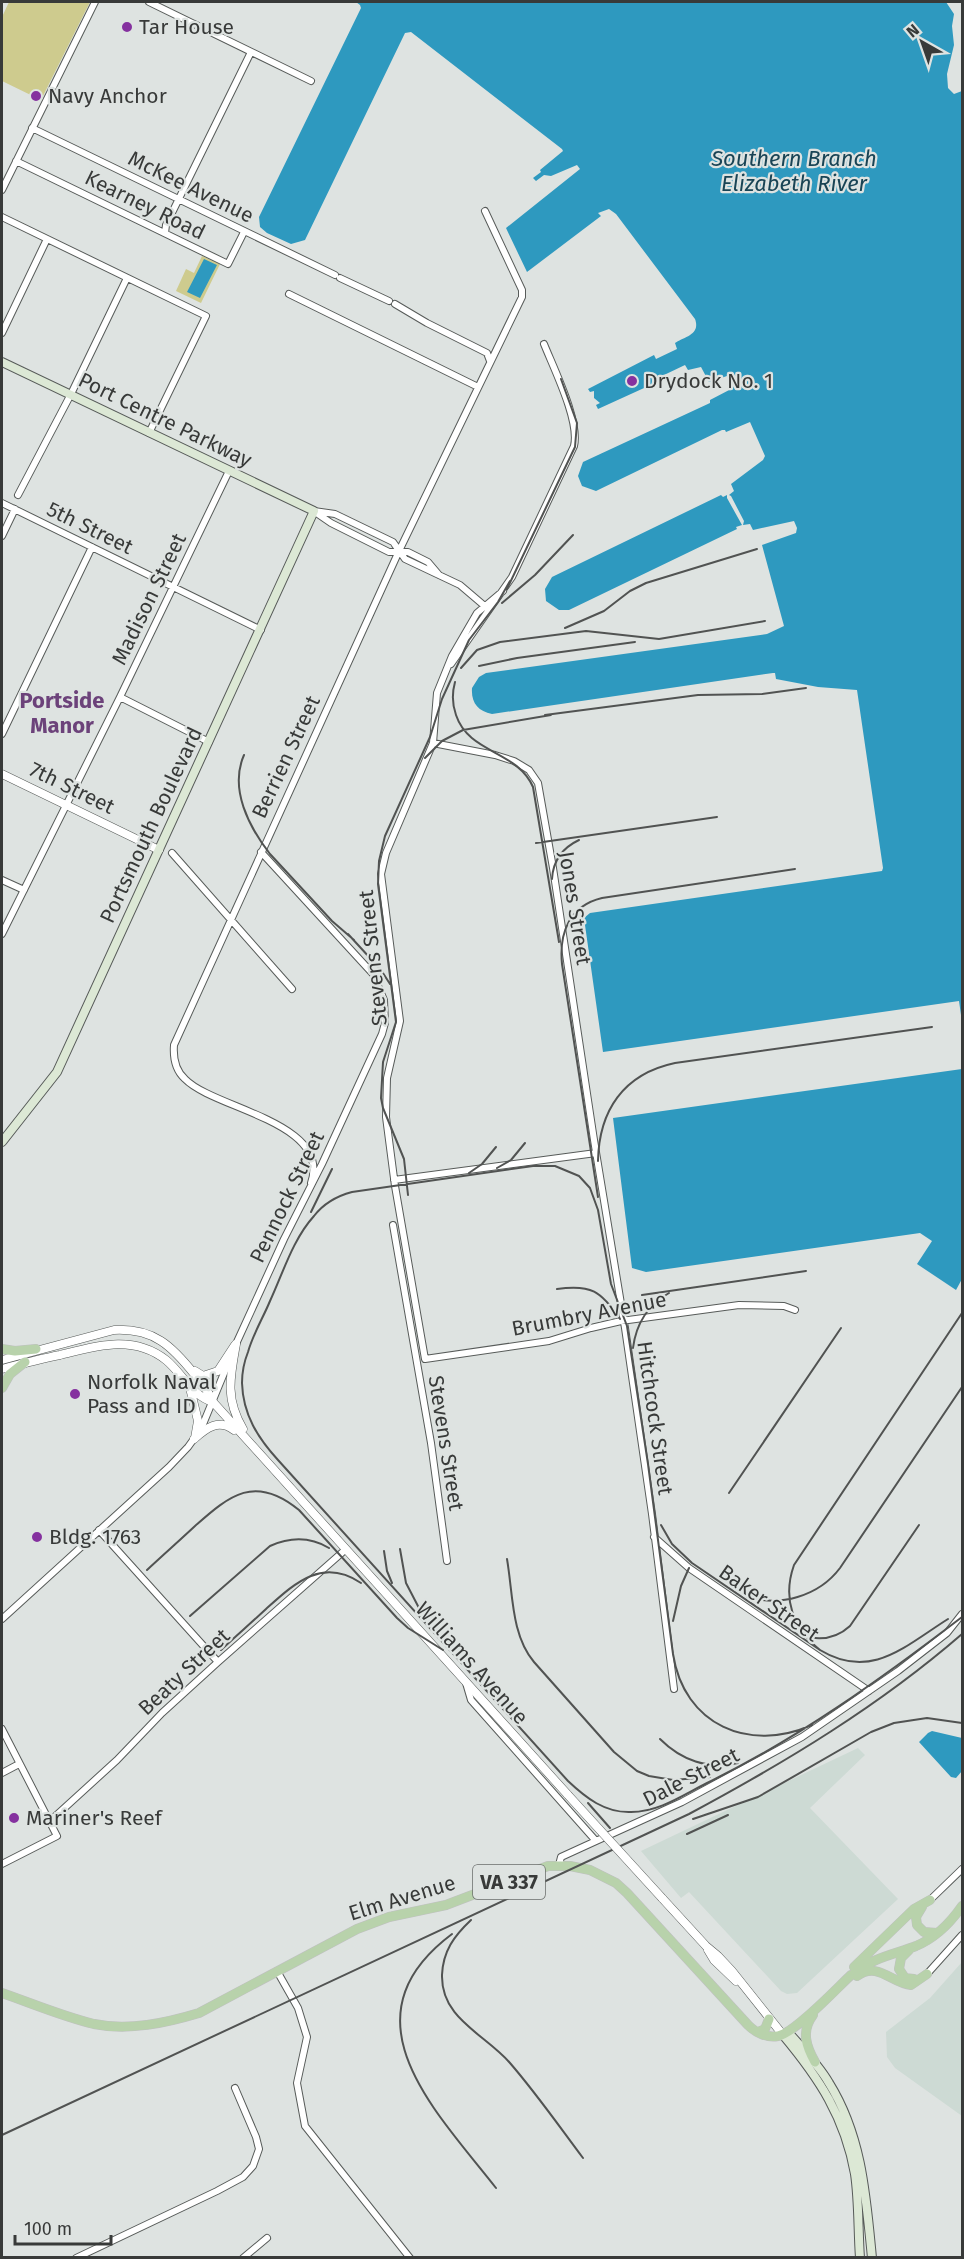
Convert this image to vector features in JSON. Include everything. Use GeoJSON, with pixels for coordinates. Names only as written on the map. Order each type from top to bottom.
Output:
{"type":"FeatureCollection","features":[{"type":"Feature","properties":{"kind":"main road","name":"Port Centre Parkway"},"geometry":{"type":"LineString","coordinates":[[2,362],[314,511]]}},
{"type":"Feature","properties":{"kind":"main road","name":"Portsmouth Boulevard"},"geometry":{"type":"LineString","coordinates":[[2,1142],[57,1072],[314,511]]}},
{"type":"Feature","properties":{"kind":"main road"},"geometry":{"type":"LineString","coordinates":[[2,1349],[15,1351],[36,1349]]}},
{"type":"Feature","properties":{"kind":"main road"},"geometry":{"type":"LineString","coordinates":[[2,1388],[12,1373],[25,1362]]}},
{"type":"Feature","properties":{"kind":"main road","name":"Elm Avenue"},"geometry":{"type":"LineString","coordinates":[[2,1993],[95,2024],[139,2026],[172,2021],[199,2013],[357,1929],[389,1917],[446,1905],[541,1868],[559,1865],[590,1870],[616,1883],[748,2025],[758,2032]]}},
{"type":"Feature","properties":{"kind":"main road"},"geometry":{"type":"LineString","coordinates":[[930,1900],[919,1911],[916,1923],[924,1932],[931,1934],[941,1930]]}},
{"type":"Feature","properties":{"kind":"main road"},"geometry":{"type":"LineString","coordinates":[[830,1994],[853,1974],[914,1909],[930,1900]]}},
{"type":"Feature","properties":{"kind":"main road"},"geometry":{"type":"LineString","coordinates":[[927,1974],[918,1978],[905,1978],[899,1971],[898,1964],[901,1958],[941,1930],[963,1906]]}},
{"type":"Feature","properties":{"kind":"main road"},"geometry":{"type":"LineString","coordinates":[[758,2032],[769,2036],[785,2033],[867,1964],[918,1945]]}},
{"type":"Feature","properties":{"kind":"main road"},"geometry":{"type":"LineString","coordinates":[[884,1957],[893,1977]]}},
{"type":"Feature","properties":{"kind":"main road"},"geometry":{"type":"LineString","coordinates":[[853,1974],[869,1970],[884,1972],[904,1984],[911,1985],[927,1974]]}},
{"type":"Feature","properties":{"kind":"main road"},"geometry":{"type":"LineString","coordinates":[[820,2004],[809,2020],[805,2032],[807,2046],[834,2091],[866,2190],[872,2258]]}},
{"type":"Feature","properties":{"kind":"main road"},"geometry":{"type":"LineString","coordinates":[[758,2032],[766,2028],[766,2014]]}},
{"type":"Feature","properties":{"kind":"main road"},"geometry":{"type":"LineString","coordinates":[[785,2033],[815,2062]]}},
{"type":"Feature","properties":{"kind":"main road"},"geometry":{"type":"LineString","coordinates":[[785,2033],[820,2082],[850,2138],[855,2174],[860,2258]]}},
{"type":"Feature","properties":{"kind":"street"},"geometry":{"type":"LineString","coordinates":[[2,190],[95,2]]}},
{"type":"Feature","properties":{"kind":"street"},"geometry":{"type":"LineString","coordinates":[[149,2],[311,81]]}},
{"type":"Feature","properties":{"kind":"street"},"geometry":{"type":"LineString","coordinates":[[165,233],[166,225],[251,52]]}},
{"type":"Feature","properties":{"kind":"street","name":"McKee Avenue"},"geometry":{"type":"LineString","coordinates":[[32,128],[101,160],[178,201],[392,302],[427,323],[485,352],[489,356],[489,363]]}},
{"type":"Feature","properties":{"kind":"street","name":"Kearney Road"},"geometry":{"type":"LineString","coordinates":[[16,161],[228,264],[244,232]]}},
{"type":"Feature","properties":{"kind":"street","name":"Berrien Street"},"geometry":{"type":"LineString","coordinates":[[311,1183],[313,1173],[311,1157],[298,1137],[191,1084],[180,1074],[175,1064],[173,1052],[175,1040],[399,551],[522,297],[522,290],[484,211]]}},
{"type":"Feature","properties":{"kind":"street"},"geometry":{"type":"LineString","coordinates":[[2,217],[206,316],[149,433]]}},
{"type":"Feature","properties":{"kind":"street"},"geometry":{"type":"LineString","coordinates":[[2,333],[47,239]]}},
{"type":"Feature","properties":{"kind":"street"},"geometry":{"type":"LineString","coordinates":[[18,495],[127,278]]}},
{"type":"Feature","properties":{"kind":"street"},"geometry":{"type":"LineString","coordinates":[[289,294],[478,387]]}},
{"type":"Feature","properties":{"kind":"street","name":"Stevens Street"},"geometry":{"type":"LineString","coordinates":[[424,1359],[394,1180],[386,1117],[385,1093],[400,1021],[381,874],[386,854],[433,743],[437,693],[447,669],[487,608],[503,591],[560,477],[575,440],[572,418],[544,344]]}},
{"type":"Feature","properties":{"kind":"street","name":"Madison Street"},"geometry":{"type":"LineString","coordinates":[[2,934],[229,471]]}},
{"type":"Feature","properties":{"kind":"street","name":"5th Street"},"geometry":{"type":"LineString","coordinates":[[2,503],[261,630]]}},
{"type":"Feature","properties":{"kind":"street"},"geometry":{"type":"LineString","coordinates":[[2,536],[15,509]]}},
{"type":"Feature","properties":{"kind":"street"},"geometry":{"type":"LineString","coordinates":[[314,511],[331,523],[389,552],[408,552],[428,562],[440,575],[460,585],[487,608]]}},
{"type":"Feature","properties":{"kind":"street"},"geometry":{"type":"LineString","coordinates":[[314,511],[335,514],[393,542],[399,551]]}},
{"type":"Feature","properties":{"kind":"street"},"geometry":{"type":"LineString","coordinates":[[2,734],[92,547]]}},
{"type":"Feature","properties":{"kind":"street"},"geometry":{"type":"LineString","coordinates":[[120,697],[209,742]]}},
{"type":"Feature","properties":{"kind":"street","name":"Jones Street"},"geometry":{"type":"LineString","coordinates":[[433,743],[505,758],[525,767],[536,778],[555,879],[596,1153]]}},
{"type":"Feature","properties":{"kind":"street","name":"7th Street"},"geometry":{"type":"LineString","coordinates":[[2,774],[159,850]]}},
{"type":"Feature","properties":{"kind":"street","name":"Pennock Street"},"geometry":{"type":"LineString","coordinates":[[2,1619],[169,1467],[194,1439],[213,1402],[236,1344],[382,1034],[385,1023],[385,1005],[380,987],[371,971],[261,852]]}},
{"type":"Feature","properties":{"kind":"street"},"geometry":{"type":"LineString","coordinates":[[172,853],[292,989]]}},
{"type":"Feature","properties":{"kind":"street"},"geometry":{"type":"LineString","coordinates":[[2,880],[24,890]]}},
{"type":"Feature","properties":{"kind":"street"},"geometry":{"type":"LineString","coordinates":[[394,1180],[596,1153]]}},
{"type":"Feature","properties":{"kind":"street","name":"Hitchcock Street"},"geometry":{"type":"LineString","coordinates":[[596,1153],[624,1321],[674,1689]]}},
{"type":"Feature","properties":{"kind":"street","name":"Stevens Street"},"geometry":{"type":"LineString","coordinates":[[393,1225],[432,1443],[447,1561]]}},
{"type":"Feature","properties":{"kind":"street","name":"Brumbry Avenue"},"geometry":{"type":"LineString","coordinates":[[424,1359],[549,1341],[624,1321],[739,1305],[784,1306],[795,1310]]}},
{"type":"Feature","properties":{"kind":"street","name":"Williams Avenue"},"geometry":{"type":"LineString","coordinates":[[2,1360],[36,1349],[114,1330],[131,1330],[158,1338],[187,1365],[210,1392],[213,1402],[345,1550],[706,1946],[718,1956],[766,2014],[785,2033]]}},
{"type":"Feature","properties":{"kind":"street","name":"Williams Avenue"},"geometry":{"type":"LineString","coordinates":[[2,1369],[103,1345],[127,1344],[159,1355],[203,1399],[213,1402]]}},
{"type":"Feature","properties":{"kind":"street"},"geometry":{"type":"LineString","coordinates":[[187,1365],[201,1376],[212,1375],[220,1368],[236,1344]]}},
{"type":"Feature","properties":{"kind":"street"},"geometry":{"type":"LineString","coordinates":[[236,1344],[230,1396],[235,1415],[250,1442]]}},
{"type":"Feature","properties":{"kind":"street"},"geometry":{"type":"LineString","coordinates":[[188,1384],[194,1396],[197,1413],[194,1439]]}},
{"type":"Feature","properties":{"kind":"street"},"geometry":{"type":"LineString","coordinates":[[194,1439],[207,1428],[221,1424],[228,1426],[250,1442]]}},
{"type":"Feature","properties":{"kind":"street"},"geometry":{"type":"LineString","coordinates":[[99,1530],[218,1662]]}},
{"type":"Feature","properties":{"kind":"street","name":"Baker Street"},"geometry":{"type":"LineString","coordinates":[[654,1537],[689,1568],[869,1691]]}},
{"type":"Feature","properties":{"kind":"street","name":"Beaty Street"},"geometry":{"type":"LineString","coordinates":[[49,1822],[117,1760],[162,1713],[345,1550]]}},
{"type":"Feature","properties":{"kind":"street","name":"Dale Street"},"geometry":{"type":"LineString","coordinates":[[559,1865],[561,1857],[682,1802],[802,1737],[947,1633],[963,1614]]}},
{"type":"Feature","properties":{"kind":"street"},"geometry":{"type":"LineString","coordinates":[[465,1682],[471,1700],[596,1841]]}},
{"type":"Feature","properties":{"kind":"street"},"geometry":{"type":"LineString","coordinates":[[2,1729],[57,1836],[2,1864]]}},
{"type":"Feature","properties":{"kind":"street"},"geometry":{"type":"LineString","coordinates":[[2,1773],[19,1764]]}},
{"type":"Feature","properties":{"kind":"street"},"geometry":{"type":"LineString","coordinates":[[930,1900],[963,1869]]}},
{"type":"Feature","properties":{"kind":"street"},"geometry":{"type":"LineString","coordinates":[[927,1974],[963,1935]]}},
{"type":"Feature","properties":{"kind":"street"},"geometry":{"type":"LineString","coordinates":[[277,1971],[298,2008],[307,2037],[297,2083],[305,2127],[410,2258]]}},
{"type":"Feature","properties":{"kind":"street"},"geometry":{"type":"LineString","coordinates":[[76,2258],[243,2177],[253,2166],[259,2149],[256,2136],[235,2088]]}},
{"type":"Feature","properties":{"kind":"street"},"geometry":{"type":"LineString","coordinates":[[243,2258],[267,2238]]}},
{"type":"Feature","properties":{"kind":"shaded area"},"geometry":{"type":"Polygon","coordinates":[[[9,2],[90,2],[41,100],[2,81],[2,17],[9,2]]]}},
{"type":"Feature","properties":{"kind":"shaded area"},"geometry":{"type":"Polygon","coordinates":[[[202,256],[220,264],[201,303],[176,291],[186,269],[194,273],[202,256]]]}},
{"type":"Feature","properties":{"kind":"shaded area"},"geometry":{"type":"Polygon","coordinates":[[[858,1748],[865,1755],[810,1808],[898,1899],[797,1993],[787,1994],[781,1991],[689,1892],[681,1898],[641,1851],[858,1748]]]}},
{"type":"Feature","properties":{"kind":"shaded area"},"geometry":{"type":"Polygon","coordinates":[[[962,1962],[962,2116],[895,2068],[887,2057],[886,2032],[930,1998],[962,1962]]]}},
{"type":"Feature","properties":{"kind":"water","name":"Southern Branch Elizabeth River"},"geometry":{"type":"Polygon","coordinates":[[[356,2],[946,2],[954,14],[952,26],[954,45],[947,74],[948,88],[954,94],[962,91],[962,1022],[959,1001],[603,1052],[584,918],[590,913],[882,871],[857,690],[818,687],[776,679],[773,673],[492,714],[476,706],[472,688],[479,677],[486,673],[767,634],[784,626],[762,545],[796,533],[797,528],[794,521],[753,530],[750,524],[743,525],[744,521],[729,495],[734,491],[731,484],[763,460],[765,456],[750,422],[726,432],[722,430],[596,491],[582,486],[578,476],[583,462],[710,403],[710,400],[733,388],[727,376],[709,382],[701,367],[688,370],[685,365],[664,375],[666,378],[598,409],[596,405],[600,403],[594,398],[594,391],[590,392],[588,389],[654,355],[656,359],[677,349],[675,343],[696,329],[695,319],[616,214],[609,209],[598,213],[601,216],[527,272],[506,228],[580,169],[577,165],[551,176],[544,175],[536,181],[533,178],[563,151],[562,149],[411,32],[405,33],[305,240],[291,244],[267,233],[260,227],[259,217],[361,8],[356,2]]]}},
{"type":"Feature","properties":{"kind":"water"},"geometry":{"type":"Polygon","coordinates":[[[204,259],[217,265],[200,298],[187,292],[204,259]]]}},
{"type":"Feature","properties":{"kind":"water"},"geometry":{"type":"Polygon","coordinates":[[[721,495],[723,497],[727,495],[742,525],[736,527],[737,529],[569,610],[559,610],[546,601],[545,589],[552,577],[721,495]]]}},
{"type":"Feature","properties":{"kind":"water"},"geometry":{"type":"Polygon","coordinates":[[[962,1069],[962,1279],[956,1290],[917,1264],[932,1241],[920,1233],[646,1272],[632,1268],[613,1118],[962,1069]]]}},
{"type":"Feature","properties":{"kind":"water"},"geometry":{"type":"Polygon","coordinates":[[[932,1731],[962,1738],[962,1771],[956,1778],[951,1777],[919,1742],[932,1731]]]}},
{"type":"Feature","properties":{"kind":"railway"},"geometry":{"type":"LineString","coordinates":[[507,589],[575,447],[577,423],[561,379]]}},
{"type":"Feature","properties":{"kind":"railway"},"geometry":{"type":"LineString","coordinates":[[502,603],[535,575],[573,535]]}},
{"type":"Feature","properties":{"kind":"railway"},"geometry":{"type":"LineString","coordinates":[[565,628],[604,611],[630,591],[646,583],[757,549]]}},
{"type":"Feature","properties":{"kind":"railway"},"geometry":{"type":"LineString","coordinates":[[408,1195],[404,1159],[381,1098],[383,1062],[396,1022],[378,884],[379,861],[385,836],[430,737],[442,699],[469,640],[498,602],[510,581]]}},
{"type":"Feature","properties":{"kind":"railway"},"geometry":{"type":"LineString","coordinates":[[461,668],[477,650],[500,642],[586,631],[659,639],[765,621]]}},
{"type":"Feature","properties":{"kind":"railway"},"geometry":{"type":"LineString","coordinates":[[479,666],[517,658],[635,642]]}},
{"type":"Feature","properties":{"kind":"railway"},"geometry":{"type":"LineString","coordinates":[[455,682],[454,707],[462,728],[471,738],[516,766],[526,775],[533,787],[559,942]]}},
{"type":"Feature","properties":{"kind":"railway"},"geometry":{"type":"LineString","coordinates":[[545,715],[698,695],[762,694],[806,688]]}},
{"type":"Feature","properties":{"kind":"railway"},"geometry":{"type":"LineString","coordinates":[[425,758],[442,741],[463,730],[551,715]]}},
{"type":"Feature","properties":{"kind":"railway"},"geometry":{"type":"LineString","coordinates":[[244,755],[240,768],[240,794],[243,807],[255,832],[270,854],[332,921],[354,940]]}},
{"type":"Feature","properties":{"kind":"railway"},"geometry":{"type":"LineString","coordinates":[[536,843],[717,817]]}},
{"type":"Feature","properties":{"kind":"railway"},"geometry":{"type":"LineString","coordinates":[[552,879],[554,866],[560,856],[579,840]]}},
{"type":"Feature","properties":{"kind":"railway"},"geometry":{"type":"LineString","coordinates":[[598,1197],[562,964],[562,942],[569,922],[581,907],[602,898],[795,869]]}},
{"type":"Feature","properties":{"kind":"railway"},"geometry":{"type":"LineString","coordinates":[[348,934],[381,970],[390,984]]}},
{"type":"Feature","properties":{"kind":"railway"},"geometry":{"type":"LineString","coordinates":[[598,1161],[603,1126],[617,1097],[641,1076],[657,1068],[675,1063],[932,1027]]}},
{"type":"Feature","properties":{"kind":"railway"},"geometry":{"type":"LineString","coordinates":[[497,1168],[511,1160],[525,1143]]}},
{"type":"Feature","properties":{"kind":"railway"},"geometry":{"type":"LineString","coordinates":[[469,1173],[482,1164],[496,1147]]}},
{"type":"Feature","properties":{"kind":"railway"},"geometry":{"type":"LineString","coordinates":[[812,1725],[788,1733],[765,1736],[743,1734],[723,1727],[705,1715],[690,1699],[680,1679],[673,1654],[627,1326],[611,1284],[598,1210],[590,1188],[579,1176],[555,1166],[533,1166],[352,1192],[322,1207],[294,1246],[245,1360],[242,1379],[243,1395],[253,1425],[278,1460],[568,1781],[589,1799],[604,1807],[622,1812],[651,1809],[671,1802],[807,1727],[839,1706],[870,1685],[962,1617]]}},
{"type":"Feature","properties":{"kind":"railway"},"geometry":{"type":"LineString","coordinates":[[311,1212],[332,1169]]}},
{"type":"Feature","properties":{"kind":"railway"},"geometry":{"type":"LineString","coordinates":[[642,1295],[806,1271]]}},
{"type":"Feature","properties":{"kind":"railway"},"geometry":{"type":"LineString","coordinates":[[557,1289],[579,1288],[594,1292],[607,1302],[620,1319]]}},
{"type":"Feature","properties":{"kind":"railway"},"geometry":{"type":"LineString","coordinates":[[633,1348],[644,1316],[655,1303],[669,1293]]}},
{"type":"Feature","properties":{"kind":"railway"},"geometry":{"type":"LineString","coordinates":[[820,1650],[803,1632],[792,1612],[789,1590],[794,1565],[962,1313]]}},
{"type":"Feature","properties":{"kind":"railway"},"geometry":{"type":"LineString","coordinates":[[729,1493],[841,1328]]}},
{"type":"Feature","properties":{"kind":"railway"},"geometry":{"type":"LineString","coordinates":[[746,1596],[772,1601],[785,1600],[810,1592],[831,1578],[962,1387]]}},
{"type":"Feature","properties":{"kind":"railway"},"geometry":{"type":"LineString","coordinates":[[147,1570],[220,1505],[244,1493],[256,1491],[269,1493],[299,1510],[397,1618],[408,1628],[443,1650]]}},
{"type":"Feature","properties":{"kind":"railway"},"geometry":{"type":"LineString","coordinates":[[661,1525],[672,1544],[692,1563],[820,1650],[838,1659],[855,1662],[872,1661],[887,1656],[948,1619]]}},
{"type":"Feature","properties":{"kind":"railway"},"geometry":{"type":"LineString","coordinates":[[803,1636],[828,1637],[850,1626],[919,1525]]}},
{"type":"Feature","properties":{"kind":"railway"},"geometry":{"type":"LineString","coordinates":[[190,1616],[270,1546],[300,1539],[314,1541],[329,1548]]}},
{"type":"Feature","properties":{"kind":"railway"},"geometry":{"type":"LineString","coordinates":[[400,1549],[406,1583],[419,1608]]}},
{"type":"Feature","properties":{"kind":"railway"},"geometry":{"type":"LineString","coordinates":[[384,1551],[387,1571],[392,1583]]}},
{"type":"Feature","properties":{"kind":"railway"},"geometry":{"type":"LineString","coordinates":[[507,1559],[514,1613],[526,1651],[614,1752],[637,1771],[649,1776],[673,1780],[710,1777]]}},
{"type":"Feature","properties":{"kind":"railway"},"geometry":{"type":"LineString","coordinates":[[673,1621],[681,1586],[689,1568]]}},
{"type":"Feature","properties":{"kind":"railway"},"geometry":{"type":"LineString","coordinates":[[221,1650],[288,1590],[310,1576],[334,1572],[361,1583]]}},
{"type":"Feature","properties":{"kind":"railway"},"geometry":{"type":"LineString","coordinates":[[2,2135],[689,1814],[831,1732],[898,1685],[962,1634]]}},
{"type":"Feature","properties":{"kind":"railway"},"geometry":{"type":"LineString","coordinates":[[693,1819],[758,1797],[871,1732],[894,1723],[927,1718],[962,1723]]}},
{"type":"Feature","properties":{"kind":"railway"},"geometry":{"type":"LineString","coordinates":[[660,1739],[677,1753],[696,1762],[716,1765],[738,1763]]}},
{"type":"Feature","properties":{"kind":"railway"},"geometry":{"type":"LineString","coordinates":[[588,1803],[610,1828]]}},
{"type":"Feature","properties":{"kind":"railway"},"geometry":{"type":"LineString","coordinates":[[687,1834],[728,1815]]}},
{"type":"Feature","properties":{"kind":"railway"},"geometry":{"type":"LineString","coordinates":[[471,1920],[459,1932],[447,1951],[443,1966],[444,1990],[449,2003],[466,2025],[510,2063],[583,2158]]}},
{"type":"Feature","properties":{"kind":"railway"},"geometry":{"type":"LineString","coordinates":[[452,1934],[419,1966],[403,1998],[401,2031],[409,2063],[426,2096],[496,2188]]}},
{"type":"Feature","properties":{"kind":"place","name":"Tar House"},"geometry":{"type":"Point","coordinates":[127,27]}},
{"type":"Feature","properties":{"kind":"place","name":"Navy Anchor"},"geometry":{"type":"Point","coordinates":[36,96]}},
{"type":"Feature","properties":{"kind":"place","name":"Drydock No. 1"},"geometry":{"type":"Point","coordinates":[632,381]}},
{"type":"Feature","properties":{"kind":"place","name":"Norfolk Naval Pass and ID"},"geometry":{"type":"Point","coordinates":[75,1394]}},
{"type":"Feature","properties":{"kind":"place","name":"Bldg. 1763"},"geometry":{"type":"Point","coordinates":[37,1537]}},
{"type":"Feature","properties":{"kind":"place","name":"Mariner's Reef"},"geometry":{"type":"Point","coordinates":[14,1818]}},
{"type":"Feature","properties":{"kind":"district","name":"Portside Manor"},"geometry":{"type":"Point","coordinates":[62,712]}}]}
